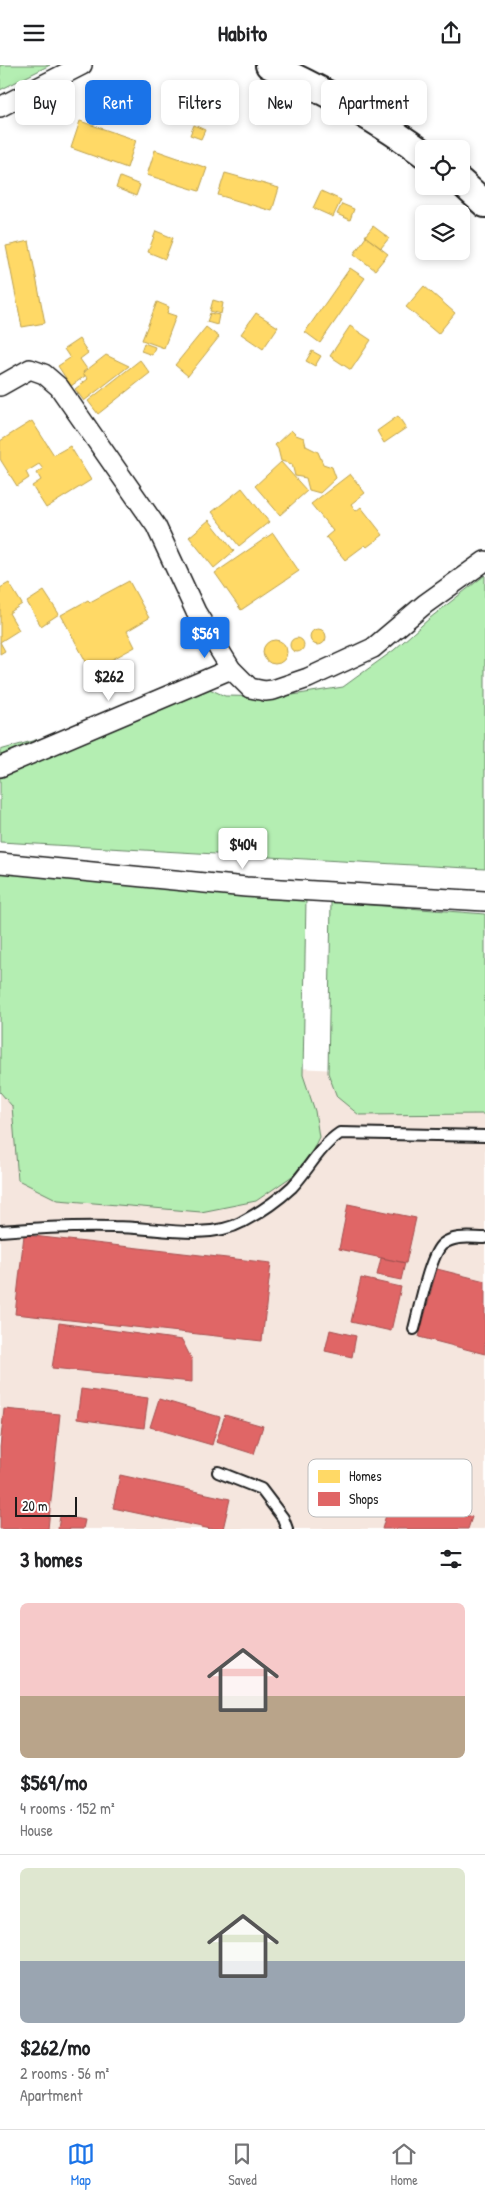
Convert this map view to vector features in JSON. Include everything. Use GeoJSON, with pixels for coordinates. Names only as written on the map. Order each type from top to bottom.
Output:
{"type":"FeatureCollection","features":[{"type":"Feature","properties":{"kind":"main road"},"geometry":{"type":"LineString","coordinates":[[269,65],[313,85],[401,137],[415,147]]}},
{"type":"Feature","properties":{"kind":"main road"},"geometry":{"type":"LineString","coordinates":[[470,190],[485,204]]}},
{"type":"Feature","properties":{"kind":"street"},"geometry":{"type":"LineString","coordinates":[[0,107],[82,65]]}},
{"type":"Feature","properties":{"kind":"street"},"geometry":{"type":"LineString","coordinates":[[0,386],[30,369],[44,374],[59,387],[156,526],[196,612],[230,669],[250,688],[265,691],[308,677],[374,648],[425,604],[485,561]]}},
{"type":"Feature","properties":{"kind":"street"},"geometry":{"type":"LineString","coordinates":[[0,767],[230,669]]}},
{"type":"Feature","properties":{"kind":"street"},"geometry":{"type":"LineString","coordinates":[[0,863],[246,887],[485,901]]}},
{"type":"Feature","properties":{"kind":"lane"},"geometry":{"type":"LineString","coordinates":[[0,1231],[115,1227],[213,1232],[241,1223],[272,1203],[292,1187],[327,1142],[340,1133],[485,1136]]}},
{"type":"Feature","properties":{"kind":"lane"},"geometry":{"type":"LineString","coordinates":[[414,1329],[432,1262],[441,1245],[455,1238],[485,1238]]}},
{"type":"Feature","properties":{"kind":"lane"},"geometry":{"type":"LineString","coordinates":[[218,1472],[261,1489],[283,1518],[287,1529]]}},
{"type":"Feature","properties":{"kind":"shaded area"},"geometry":{"type":"Polygon","coordinates":[[[0,1052],[485,1078],[485,1529],[0,1529],[0,1052]]]}},
{"type":"Feature","properties":{"kind":"green space"},"geometry":{"type":"Polygon","coordinates":[[[0,65],[50,65],[20,80],[15,80],[15,82],[0,90],[0,65]]]}},
{"type":"Feature","properties":{"kind":"green space"},"geometry":{"type":"Polygon","coordinates":[[[485,575],[485,869],[0,842],[0,750],[89,725],[196,683],[225,696],[280,697],[343,687],[394,650],[430,618],[485,575]]]}},
{"type":"Feature","properties":{"kind":"green space"},"geometry":{"type":"Polygon","coordinates":[[[0,869],[306,898],[303,1075],[315,1111],[319,1137],[304,1168],[256,1201],[201,1212],[58,1200],[18,1180],[12,1106],[0,1092],[0,869]]]}},
{"type":"Feature","properties":{"kind":"green space"},"geometry":{"type":"Polygon","coordinates":[[[331,902],[485,914],[485,1114],[359,1115],[337,1097],[328,1073],[331,902]]]}},
{"type":"Feature","properties":{"kind":"building: Homes"},"geometry":{"type":"Polygon","coordinates":[[[80,121],[85,123],[85,125],[92,125],[136,140],[127,168],[71,148],[80,121]]]}},
{"type":"Feature","properties":{"kind":"building: Homes"},"geometry":{"type":"Polygon","coordinates":[[[194,125],[205,130],[201,139],[190,135],[194,125]]]}},
{"type":"Feature","properties":{"kind":"building: Homes"},"geometry":{"type":"Polygon","coordinates":[[[155,150],[207,168],[199,191],[147,175],[155,150]]]}},
{"type":"Feature","properties":{"kind":"building: Homes"},"geometry":{"type":"Polygon","coordinates":[[[225,173],[279,188],[272,211],[218,195],[225,173]]]}},
{"type":"Feature","properties":{"kind":"building: Homes"},"geometry":{"type":"Polygon","coordinates":[[[120,177],[140,185],[136,196],[116,188],[120,177]]]}},
{"type":"Feature","properties":{"kind":"building: Homes"},"geometry":{"type":"Polygon","coordinates":[[[321,191],[341,200],[333,217],[313,208],[321,191]]]}},
{"type":"Feature","properties":{"kind":"building: Homes"},"geometry":{"type":"Polygon","coordinates":[[[342,204],[354,209],[350,220],[337,214],[342,204]]]}},
{"type":"Feature","properties":{"kind":"building: Homes"},"geometry":{"type":"Polygon","coordinates":[[[373,226],[389,238],[381,248],[365,236],[373,226]]]}},
{"type":"Feature","properties":{"kind":"building: Homes"},"geometry":{"type":"Polygon","coordinates":[[[156,231],[173,238],[165,259],[148,252],[156,231]]]}},
{"type":"Feature","properties":{"kind":"building: Homes"},"geometry":{"type":"Polygon","coordinates":[[[366,237],[388,254],[375,270],[354,254],[366,237]]]}},
{"type":"Feature","properties":{"kind":"building: Homes"},"geometry":{"type":"Polygon","coordinates":[[[29,241],[45,323],[22,327],[6,246],[29,241]]]}},
{"type":"Feature","properties":{"kind":"building: Homes"},"geometry":{"type":"Polygon","coordinates":[[[350,268],[365,278],[320,343],[305,332],[350,268]]]}},
{"type":"Feature","properties":{"kind":"building: Homes"},"geometry":{"type":"Polygon","coordinates":[[[424,286],[455,313],[438,334],[406,307],[424,286]]]}},
{"type":"Feature","properties":{"kind":"building: Homes"},"geometry":{"type":"Polygon","coordinates":[[[213,300],[223,303],[221,314],[210,311],[213,300]]]}},
{"type":"Feature","properties":{"kind":"building: Homes"},"geometry":{"type":"Polygon","coordinates":[[[157,302],[169,307],[167,313],[176,316],[164,348],[142,340],[157,302]]]}},
{"type":"Feature","properties":{"kind":"building: Homes"},"geometry":{"type":"Polygon","coordinates":[[[210,313],[219,315],[217,325],[207,322],[210,313]]]}},
{"type":"Feature","properties":{"kind":"building: Homes"},"geometry":{"type":"Polygon","coordinates":[[[256,313],[278,327],[263,349],[241,334],[256,313]]]}},
{"type":"Feature","properties":{"kind":"building: Homes"},"geometry":{"type":"Polygon","coordinates":[[[350,326],[371,340],[351,370],[330,356],[350,326]]]}},
{"type":"Feature","properties":{"kind":"building: Homes"},"geometry":{"type":"Polygon","coordinates":[[[206,327],[219,337],[188,376],[175,365],[206,327]]]}},
{"type":"Feature","properties":{"kind":"building: Homes"},"geometry":{"type":"Polygon","coordinates":[[[79,339],[88,353],[80,359],[87,369],[83,372],[85,376],[71,386],[58,366],[70,358],[64,349],[79,339]]]}},
{"type":"Feature","properties":{"kind":"building: Homes"},"geometry":{"type":"Polygon","coordinates":[[[144,343],[155,347],[152,355],[141,351],[144,343]]]}},
{"type":"Feature","properties":{"kind":"building: Homes"},"geometry":{"type":"Polygon","coordinates":[[[312,351],[321,356],[315,366],[306,361],[312,351]]]}},
{"type":"Feature","properties":{"kind":"building: Homes"},"geometry":{"type":"Polygon","coordinates":[[[106,355],[129,366],[84,401],[75,389],[88,379],[83,373],[106,355]]]}},
{"type":"Feature","properties":{"kind":"building: Homes"},"geometry":{"type":"Polygon","coordinates":[[[140,360],[150,373],[98,414],[88,401],[140,360]]]}},
{"type":"Feature","properties":{"kind":"building: Homes"},"geometry":{"type":"Polygon","coordinates":[[[398,416],[406,428],[384,443],[377,431],[398,416]]]}},
{"type":"Feature","properties":{"kind":"building: Homes"},"geometry":{"type":"Polygon","coordinates":[[[32,421],[54,455],[70,446],[91,480],[46,508],[32,486],[41,480],[37,473],[43,469],[39,464],[26,472],[29,478],[17,486],[0,459],[0,441],[32,421]]]}},
{"type":"Feature","properties":{"kind":"building: Homes"},"geometry":{"type":"Polygon","coordinates":[[[291,430],[296,435],[304,438],[306,446],[318,452],[323,464],[332,467],[336,478],[320,493],[309,490],[306,478],[295,476],[292,464],[281,461],[275,445],[291,430]]]}},
{"type":"Feature","properties":{"kind":"building: Homes"},"geometry":{"type":"Polygon","coordinates":[[[281,462],[307,491],[280,515],[255,486],[281,462]]]}},
{"type":"Feature","properties":{"kind":"building: Homes"},"geometry":{"type":"Polygon","coordinates":[[[350,474],[365,493],[351,504],[356,511],[361,507],[383,535],[367,547],[365,545],[345,560],[326,537],[333,531],[311,504],[350,474]]]}},
{"type":"Feature","properties":{"kind":"building: Homes"},"geometry":{"type":"Polygon","coordinates":[[[242,488],[269,522],[239,546],[212,512],[242,488]]]}},
{"type":"Feature","properties":{"kind":"building: Homes"},"geometry":{"type":"Polygon","coordinates":[[[209,520],[234,551],[214,568],[189,537],[209,520]]]}},
{"type":"Feature","properties":{"kind":"building: Homes"},"geometry":{"type":"Polygon","coordinates":[[[273,533],[299,571],[241,610],[215,573],[273,533]]]}},
{"type":"Feature","properties":{"kind":"building: Homes"},"geometry":{"type":"Polygon","coordinates":[[[129,581],[149,618],[127,631],[135,647],[91,671],[61,615],[129,581]]]}},
{"type":"Feature","properties":{"kind":"building: Homes"},"geometry":{"type":"Polygon","coordinates":[[[9,583],[22,604],[9,613],[19,630],[0,642],[0,588],[9,583]]]}},
{"type":"Feature","properties":{"kind":"building: Homes"},"geometry":{"type":"Polygon","coordinates":[[[44,591],[59,614],[41,626],[27,602],[44,591]]]}},
{"type":"Feature","properties":{"kind":"building: Homes"},"geometry":{"type":"Polygon","coordinates":[[[318,629],[326,637],[318,645],[310,637],[318,629]]]}},
{"type":"Feature","properties":{"kind":"building: Homes"},"geometry":{"type":"Polygon","coordinates":[[[294,638],[300,638],[304,645],[300,652],[294,652],[290,648],[290,642],[294,638]]]}},
{"type":"Feature","properties":{"kind":"building: Homes"},"geometry":{"type":"Polygon","coordinates":[[[275,640],[280,641],[286,647],[286,657],[280,663],[275,664],[270,663],[264,657],[263,652],[264,647],[270,641],[275,640]]]}},
{"type":"Feature","properties":{"kind":"building: Homes"},"geometry":{"type":"Polygon","coordinates":[[[0,642],[5,651],[0,654],[0,642]]]}},
{"type":"Feature","properties":{"kind":"building: Shops"},"geometry":{"type":"Polygon","coordinates":[[[348,1204],[416,1218],[406,1263],[339,1249],[348,1204]]]}},
{"type":"Feature","properties":{"kind":"building: Shops"},"geometry":{"type":"Polygon","coordinates":[[[24,1235],[271,1263],[262,1341],[15,1314],[24,1235]]]}},
{"type":"Feature","properties":{"kind":"building: Shops"},"geometry":{"type":"Polygon","coordinates":[[[381,1258],[405,1263],[401,1280],[377,1275],[381,1258]]]}},
{"type":"Feature","properties":{"kind":"building: Shops"},"geometry":{"type":"Polygon","coordinates":[[[437,1269],[485,1281],[485,1354],[419,1337],[437,1269]]]}},
{"type":"Feature","properties":{"kind":"building: Shops"},"geometry":{"type":"Polygon","coordinates":[[[361,1278],[401,1287],[391,1331],[351,1322],[361,1278]]]}},
{"type":"Feature","properties":{"kind":"building: Shops"},"geometry":{"type":"Polygon","coordinates":[[[59,1323],[182,1340],[192,1360],[192,1382],[52,1368],[59,1323]]]}},
{"type":"Feature","properties":{"kind":"building: Shops"},"geometry":{"type":"Polygon","coordinates":[[[330,1330],[356,1336],[352,1357],[325,1351],[330,1330]]]}},
{"type":"Feature","properties":{"kind":"building: Shops"},"geometry":{"type":"Polygon","coordinates":[[[81,1389],[148,1398],[144,1428],[77,1419],[81,1389]]]}},
{"type":"Feature","properties":{"kind":"building: Shops"},"geometry":{"type":"Polygon","coordinates":[[[159,1399],[220,1417],[212,1445],[150,1427],[159,1399]]]}},
{"type":"Feature","properties":{"kind":"building: Shops"},"geometry":{"type":"Polygon","coordinates":[[[4,1409],[60,1414],[48,1529],[0,1529],[0,1447],[4,1409]]]}},
{"type":"Feature","properties":{"kind":"building: Shops"},"geometry":{"type":"Polygon","coordinates":[[[225,1415],[263,1426],[254,1454],[216,1442],[225,1415]]]}},
{"type":"Feature","properties":{"kind":"building: Shops"},"geometry":{"type":"Polygon","coordinates":[[[120,1475],[230,1499],[223,1529],[211,1529],[113,1508],[120,1475]]]}},
{"type":"Feature","properties":{"kind":"building: Shops"},"geometry":{"type":"Polygon","coordinates":[[[60,1516],[85,1520],[83,1529],[58,1529],[60,1516]]]}},
{"type":"Feature","properties":{"kind":"building: Shops"},"geometry":{"type":"Polygon","coordinates":[[[385,1517],[472,1517],[468,1529],[382,1529],[385,1517]]]}}]}
